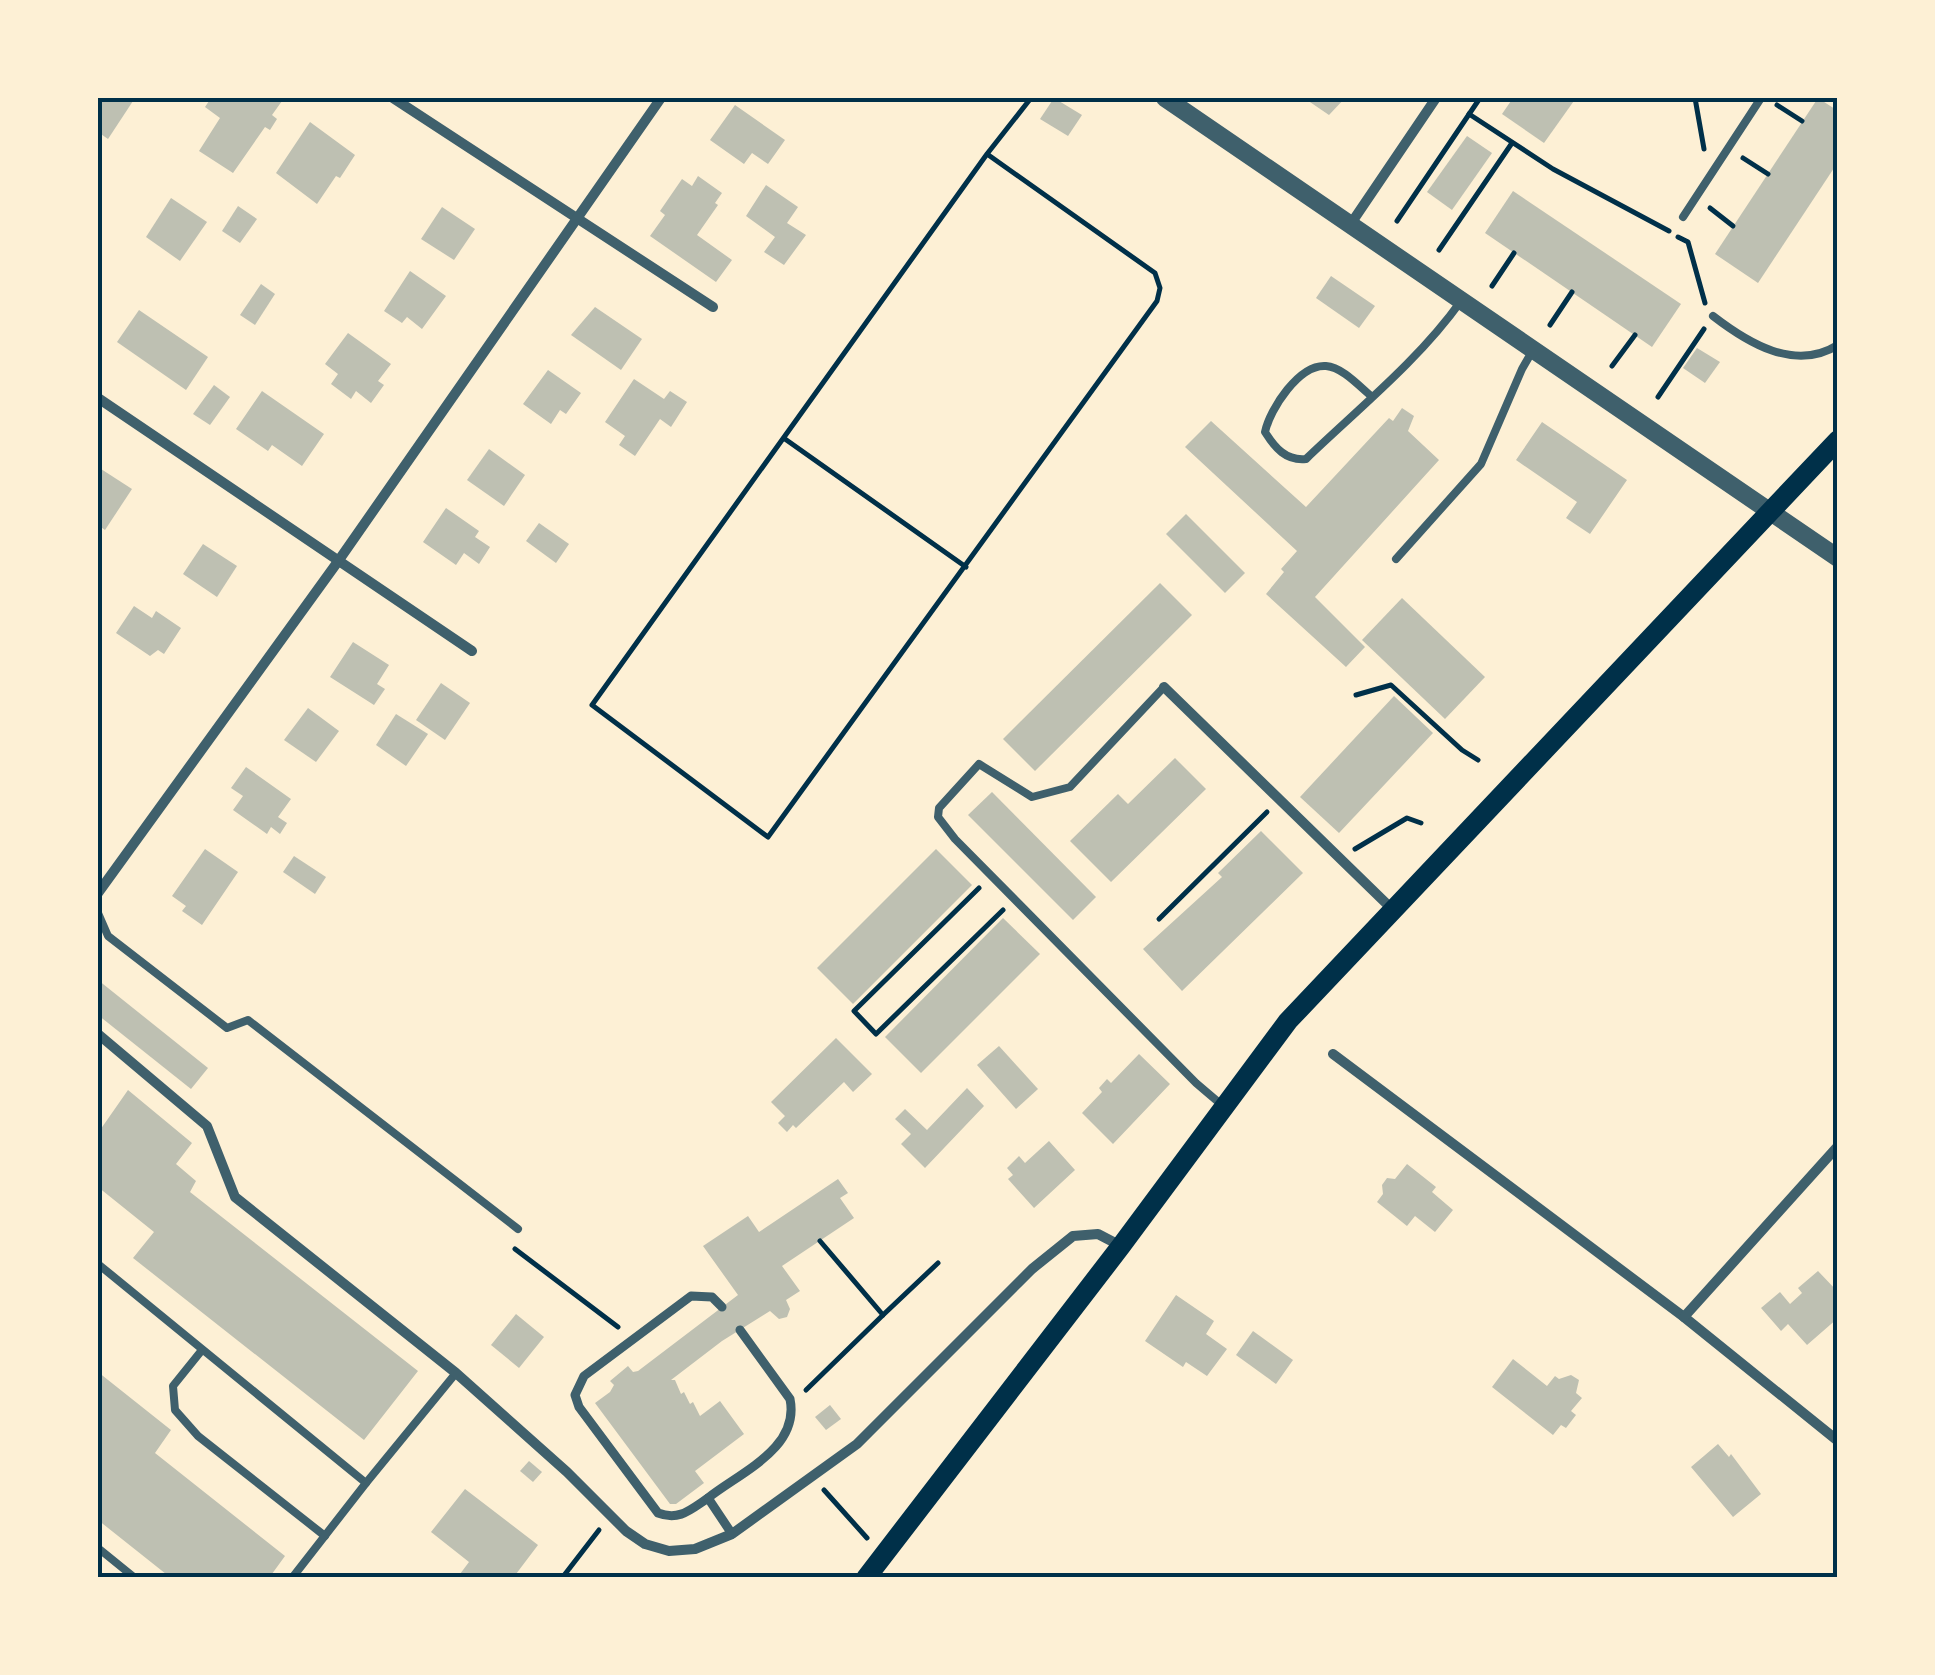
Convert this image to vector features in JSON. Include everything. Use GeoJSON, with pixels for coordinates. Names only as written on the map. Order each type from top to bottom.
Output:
{"type":"FeatureCollection","features":[{"type":"Feature","properties":{"kind":"main road"},"geometry":{"type":"LineString","coordinates":[[866,1578],[1122,1246],[1288,1021],[1838,440]]}},
{"type":"Feature","properties":{"kind":"street"},"geometry":{"type":"LineString","coordinates":[[393,98],[713,307]]}},
{"type":"Feature","properties":{"kind":"street"},"geometry":{"type":"LineString","coordinates":[[98,893],[339,560],[661,98]]}},
{"type":"Feature","properties":{"kind":"street"},"geometry":{"type":"LineString","coordinates":[[1165,98],[1838,558]]}},
{"type":"Feature","properties":{"kind":"street"},"geometry":{"type":"LineString","coordinates":[[1350,225],[1436,98]]}},
{"type":"Feature","properties":{"kind":"street"},"geometry":{"type":"LineString","coordinates":[[98,398],[472,651]]}},
{"type":"Feature","properties":{"kind":"street"},"geometry":{"type":"LineString","coordinates":[[1164,687],[1393,910]]}},
{"type":"Feature","properties":{"kind":"street"},"geometry":{"type":"LineString","coordinates":[[98,1034],[207,1126],[235,1197],[456,1373],[568,1472],[610,1516],[645,1544],[669,1550],[696,1549],[732,1534],[857,1444],[1032,1269],[1073,1236],[1098,1234],[1122,1246]]}},
{"type":"Feature","properties":{"kind":"street"},"geometry":{"type":"LineString","coordinates":[[1333,1054],[1684,1317],[1838,1441]]}},
{"type":"Feature","properties":{"kind":"street"},"geometry":{"type":"LineString","coordinates":[[1684,1317],[1838,1146]]}},
{"type":"Feature","properties":{"kind":"street"},"geometry":{"type":"LineString","coordinates":[[722,1307],[712,1297],[690,1296],[584,1376],[575,1395],[579,1407],[658,1513],[670,1518],[708,1498],[784,1440],[791,1403],[740,1330]]}},
{"type":"Feature","properties":{"kind":"street"},"geometry":{"type":"LineString","coordinates":[[708,1498],[732,1534]]}},
{"type":"Feature","properties":{"kind":"lane"},"geometry":{"type":"LineString","coordinates":[[1683,217],[1762,98]]}},
{"type":"Feature","properties":{"kind":"lane"},"geometry":{"type":"LineString","coordinates":[[1372,396],[1330,366],[1314,367],[1294,384],[1268,418],[1265,432],[1276,448],[1294,460],[1306,459],[1372,396],[1432,336],[1461,301]]}},
{"type":"Feature","properties":{"kind":"lane"},"geometry":{"type":"LineString","coordinates":[[1713,316],[1756,346],[1782,354],[1809,357],[1838,345]]}},
{"type":"Feature","properties":{"kind":"lane"},"geometry":{"type":"LineString","coordinates":[[1396,559],[1481,464],[1533,350]]}},
{"type":"Feature","properties":{"kind":"lane"},"geometry":{"type":"LineString","coordinates":[[1164,687],[1070,787],[1032,797],[979,764],[939,808],[938,816],[964,848],[1196,1083],[1224,1106]]}},
{"type":"Feature","properties":{"kind":"lane"},"geometry":{"type":"LineString","coordinates":[[98,913],[108,936],[227,1028],[248,1020],[518,1229]]}},
{"type":"Feature","properties":{"kind":"lane"},"geometry":{"type":"LineString","coordinates":[[98,1264],[366,1483]]}},
{"type":"Feature","properties":{"kind":"lane"},"geometry":{"type":"LineString","coordinates":[[202,1350],[173,1386],[175,1410],[198,1436],[324,1536]]}},
{"type":"Feature","properties":{"kind":"lane"},"geometry":{"type":"LineString","coordinates":[[292,1578],[456,1373]]}},
{"type":"Feature","properties":{"kind":"lane"},"geometry":{"type":"LineString","coordinates":[[98,1548],[135,1578]]}},
{"type":"Feature","properties":{"kind":"path"},"geometry":{"type":"LineString","coordinates":[[987,154],[1155,273],[1160,288],[1156,301],[768,837],[592,705],[987,154],[1030,98]]}},
{"type":"Feature","properties":{"kind":"path"},"geometry":{"type":"LineString","coordinates":[[1397,221],[1480,98]]}},
{"type":"Feature","properties":{"kind":"path"},"geometry":{"type":"LineString","coordinates":[[1695,98],[1709,177]]}},
{"type":"Feature","properties":{"kind":"path"},"geometry":{"type":"LineString","coordinates":[[1778,106],[1802,122]]}},
{"type":"Feature","properties":{"kind":"path"},"geometry":{"type":"LineString","coordinates":[[1469,114],[1552,169],[1688,242],[1705,304],[1713,316],[1658,397]]}},
{"type":"Feature","properties":{"kind":"path"},"geometry":{"type":"LineString","coordinates":[[1439,250],[1512,142]]}},
{"type":"Feature","properties":{"kind":"path"},"geometry":{"type":"LineString","coordinates":[[1743,158],[1768,174]]}},
{"type":"Feature","properties":{"kind":"path"},"geometry":{"type":"LineString","coordinates":[[1710,208],[1734,226]]}},
{"type":"Feature","properties":{"kind":"path"},"geometry":{"type":"LineString","coordinates":[[1492,286],[1514,252]]}},
{"type":"Feature","properties":{"kind":"path"},"geometry":{"type":"LineString","coordinates":[[1550,325],[1572,292]]}},
{"type":"Feature","properties":{"kind":"path"},"geometry":{"type":"LineString","coordinates":[[1612,366],[1635,334]]}},
{"type":"Feature","properties":{"kind":"path"},"geometry":{"type":"LineString","coordinates":[[784,438],[966,568]]}},
{"type":"Feature","properties":{"kind":"path"},"geometry":{"type":"LineString","coordinates":[[1356,694],[1391,685],[1478,760]]}},
{"type":"Feature","properties":{"kind":"path"},"geometry":{"type":"LineString","coordinates":[[1159,919],[1269,810]]}},
{"type":"Feature","properties":{"kind":"path"},"geometry":{"type":"LineString","coordinates":[[1339,858],[1407,818],[1421,823]]}},
{"type":"Feature","properties":{"kind":"path"},"geometry":{"type":"LineString","coordinates":[[982,885],[854,1011],[876,1034],[1005,908]]}},
{"type":"Feature","properties":{"kind":"path"},"geometry":{"type":"LineString","coordinates":[[820,1241],[882,1315]]}},
{"type":"Feature","properties":{"kind":"path"},"geometry":{"type":"LineString","coordinates":[[791,1403],[938,1263]]}},
{"type":"Feature","properties":{"kind":"path"},"geometry":{"type":"LineString","coordinates":[[827,1494],[870,1541]]}},
{"type":"Feature","properties":{"kind":"path"},"geometry":{"type":"LineString","coordinates":[[562,1578],[610,1516]]}},
{"type":"Feature","properties":{"kind":"building"},"geometry":{"type":"Polygon","coordinates":[[[98,98],[133,101],[108,139],[98,132],[98,98]]]}},
{"type":"Feature","properties":{"kind":"building"},"geometry":{"type":"Polygon","coordinates":[[[211,98],[282,101],[272,115],[277,119],[270,130],[265,127],[233,173],[199,151],[220,118],[205,107],[211,98]]]}},
{"type":"Feature","properties":{"kind":"building"},"geometry":{"type":"Polygon","coordinates":[[[1054,98],[1082,115],[1068,136],[1040,119],[1054,98]]]}},
{"type":"Feature","properties":{"kind":"building"},"geometry":{"type":"Polygon","coordinates":[[[1304,98],[1345,98],[1329,115],[1304,98]]]}},
{"type":"Feature","properties":{"kind":"building"},"geometry":{"type":"Polygon","coordinates":[[[1513,98],[1576,98],[1544,143],[1502,114],[1513,98]]]}},
{"type":"Feature","properties":{"kind":"building"},"geometry":{"type":"Polygon","coordinates":[[[1818,98],[1838,111],[1838,162],[1758,283],[1715,254],[1818,98]]]}},
{"type":"Feature","properties":{"kind":"building"},"geometry":{"type":"Polygon","coordinates":[[[735,105],[785,140],[768,164],[752,153],[744,164],[710,140],[735,105]]]}},
{"type":"Feature","properties":{"kind":"building"},"geometry":{"type":"Polygon","coordinates":[[[310,122],[355,155],[317,204],[276,173],[310,122]]]}},
{"type":"Feature","properties":{"kind":"building"},"geometry":{"type":"Polygon","coordinates":[[[1467,136],[1492,153],[1452,210],[1427,192],[1467,136]]]}},
{"type":"Feature","properties":{"kind":"building"},"geometry":{"type":"Polygon","coordinates":[[[698,176],[722,193],[697,235],[732,260],[716,282],[650,236],[665,215],[660,211],[682,179],[692,186],[698,176]]]}},
{"type":"Feature","properties":{"kind":"building"},"geometry":{"type":"Polygon","coordinates":[[[766,185],[798,207],[787,223],[806,235],[784,265],[764,252],[775,237],[746,216],[766,185]]]}},
{"type":"Feature","properties":{"kind":"building"},"geometry":{"type":"Polygon","coordinates":[[[1513,191],[1681,304],[1652,347],[1485,233],[1513,191]]]}},
{"type":"Feature","properties":{"kind":"building"},"geometry":{"type":"Polygon","coordinates":[[[171,198],[207,222],[180,261],[146,237],[171,198]]]}},
{"type":"Feature","properties":{"kind":"building"},"geometry":{"type":"Polygon","coordinates":[[[238,206],[257,219],[240,243],[222,231],[238,206]]]}},
{"type":"Feature","properties":{"kind":"building"},"geometry":{"type":"Polygon","coordinates":[[[442,207],[475,229],[454,260],[421,239],[442,207]]]}},
{"type":"Feature","properties":{"kind":"building"},"geometry":{"type":"Polygon","coordinates":[[[410,271],[446,296],[422,329],[407,317],[402,323],[384,311],[410,271]]]}},
{"type":"Feature","properties":{"kind":"building"},"geometry":{"type":"Polygon","coordinates":[[[1331,276],[1375,306],[1359,328],[1316,298],[1331,276]]]}},
{"type":"Feature","properties":{"kind":"building"},"geometry":{"type":"Polygon","coordinates":[[[261,284],[275,294],[255,325],[240,315],[261,284]]]}},
{"type":"Feature","properties":{"kind":"building"},"geometry":{"type":"Polygon","coordinates":[[[595,307],[642,339],[621,370],[571,335],[595,307]]]}},
{"type":"Feature","properties":{"kind":"building"},"geometry":{"type":"Polygon","coordinates":[[[139,310],[208,357],[186,390],[117,342],[139,310]]]}},
{"type":"Feature","properties":{"kind":"building"},"geometry":{"type":"Polygon","coordinates":[[[348,333],[391,364],[378,381],[384,385],[371,403],[356,391],[351,399],[331,384],[338,374],[325,364],[348,333]]]}},
{"type":"Feature","properties":{"kind":"building"},"geometry":{"type":"Polygon","coordinates":[[[1697,348],[1720,362],[1705,383],[1683,368],[1697,348]]]}},
{"type":"Feature","properties":{"kind":"building"},"geometry":{"type":"Polygon","coordinates":[[[548,370],[581,393],[566,414],[560,410],[551,424],[523,404],[548,370]]]}},
{"type":"Feature","properties":{"kind":"building"},"geometry":{"type":"Polygon","coordinates":[[[634,379],[664,399],[670,391],[687,402],[671,427],[660,419],[635,456],[619,445],[625,436],[605,422],[634,379]]]}},
{"type":"Feature","properties":{"kind":"building"},"geometry":{"type":"Polygon","coordinates":[[[214,385],[230,397],[210,425],[193,414],[214,385]]]}},
{"type":"Feature","properties":{"kind":"building"},"geometry":{"type":"Polygon","coordinates":[[[262,391],[324,434],[302,466],[272,445],[268,451],[236,429],[262,391]]]}},
{"type":"Feature","properties":{"kind":"building"},"geometry":{"type":"Polygon","coordinates":[[[1402,408],[1414,416],[1408,431],[1439,460],[1315,597],[1365,647],[1346,667],[1266,594],[1297,551],[1185,447],[1211,421],[1306,507],[1402,408]]]}},
{"type":"Feature","properties":{"kind":"building"},"geometry":{"type":"Polygon","coordinates":[[[1542,422],[1627,480],[1590,534],[1566,518],[1577,502],[1516,460],[1542,422]]]}},
{"type":"Feature","properties":{"kind":"building"},"geometry":{"type":"Polygon","coordinates":[[[489,449],[525,475],[504,506],[467,480],[489,449]]]}},
{"type":"Feature","properties":{"kind":"building"},"geometry":{"type":"Polygon","coordinates":[[[101,469],[132,489],[105,530],[98,525],[101,469]]]}},
{"type":"Feature","properties":{"kind":"building"},"geometry":{"type":"Polygon","coordinates":[[[446,508],[479,531],[475,537],[490,547],[479,564],[464,553],[456,565],[423,542],[446,508]]]}},
{"type":"Feature","properties":{"kind":"building"},"geometry":{"type":"Polygon","coordinates":[[[1186,514],[1245,573],[1225,593],[1166,534],[1186,514]]]}},
{"type":"Feature","properties":{"kind":"building"},"geometry":{"type":"Polygon","coordinates":[[[539,523],[569,544],[556,563],[526,541],[539,523]]]}},
{"type":"Feature","properties":{"kind":"building"},"geometry":{"type":"Polygon","coordinates":[[[203,544],[237,566],[217,597],[183,574],[203,544]]]}},
{"type":"Feature","properties":{"kind":"building"},"geometry":{"type":"Polygon","coordinates":[[[1160,583],[1192,615],[1035,771],[1003,739],[1160,583]]]}},
{"type":"Feature","properties":{"kind":"building"},"geometry":{"type":"Polygon","coordinates":[[[1402,598],[1485,677],[1445,719],[1362,640],[1402,598]]]}},
{"type":"Feature","properties":{"kind":"building"},"geometry":{"type":"Polygon","coordinates":[[[134,606],[152,618],[156,611],[181,628],[164,654],[158,650],[150,656],[116,633],[134,606]]]}},
{"type":"Feature","properties":{"kind":"building"},"geometry":{"type":"Polygon","coordinates":[[[353,642],[389,665],[377,684],[385,689],[374,705],[330,677],[353,642]]]}},
{"type":"Feature","properties":{"kind":"building"},"geometry":{"type":"Polygon","coordinates":[[[441,683],[470,703],[445,740],[416,720],[441,683]]]}},
{"type":"Feature","properties":{"kind":"building"},"geometry":{"type":"Polygon","coordinates":[[[1394,696],[1433,733],[1339,833],[1300,797],[1394,696]]]}},
{"type":"Feature","properties":{"kind":"building"},"geometry":{"type":"Polygon","coordinates":[[[308,708],[339,731],[316,762],[284,740],[308,708]]]}},
{"type":"Feature","properties":{"kind":"building"},"geometry":{"type":"Polygon","coordinates":[[[396,714],[428,734],[406,766],[376,745],[396,714]]]}},
{"type":"Feature","properties":{"kind":"building"},"geometry":{"type":"Polygon","coordinates":[[[1175,758],[1206,789],[1111,882],[1070,841],[1118,794],[1128,804],[1175,758]]]}},
{"type":"Feature","properties":{"kind":"building"},"geometry":{"type":"Polygon","coordinates":[[[246,767],[291,799],[278,817],[287,823],[280,834],[271,827],[267,834],[233,810],[243,796],[231,788],[246,767]]]}},
{"type":"Feature","properties":{"kind":"building"},"geometry":{"type":"Polygon","coordinates":[[[992,792],[1096,897],[1073,920],[968,815],[992,792]]]}},
{"type":"Feature","properties":{"kind":"building"},"geometry":{"type":"Polygon","coordinates":[[[1261,831],[1303,873],[1182,991],[1143,949],[1222,877],[1218,873],[1261,831]]]}},
{"type":"Feature","properties":{"kind":"building"},"geometry":{"type":"Polygon","coordinates":[[[205,849],[238,872],[202,925],[182,911],[186,906],[172,896],[205,849]]]}},
{"type":"Feature","properties":{"kind":"building"},"geometry":{"type":"Polygon","coordinates":[[[936,849],[972,885],[853,1004],[817,968],[936,849]]]}},
{"type":"Feature","properties":{"kind":"building"},"geometry":{"type":"Polygon","coordinates":[[[294,856],[326,877],[315,894],[283,872],[294,856]]]}},
{"type":"Feature","properties":{"kind":"building"},"geometry":{"type":"Polygon","coordinates":[[[1003,918],[1040,954],[921,1073],[885,1037],[1003,918]]]}},
{"type":"Feature","properties":{"kind":"building"},"geometry":{"type":"Polygon","coordinates":[[[98,980],[208,1068],[191,1089],[98,1015],[98,980]]]}},
{"type":"Feature","properties":{"kind":"building"},"geometry":{"type":"Polygon","coordinates":[[[836,1038],[872,1074],[853,1092],[844,1082],[787,1132],[778,1123],[785,1116],[771,1102],[836,1038]]]}},
{"type":"Feature","properties":{"kind":"building"},"geometry":{"type":"Polygon","coordinates":[[[999,1046],[1038,1089],[1016,1109],[977,1065],[999,1046]]]}},
{"type":"Feature","properties":{"kind":"building"},"geometry":{"type":"Polygon","coordinates":[[[1139,1054],[1170,1084],[1113,1144],[1082,1113],[1102,1092],[1099,1088],[1107,1079],[1111,1083],[1139,1054]]]}},
{"type":"Feature","properties":{"kind":"building"},"geometry":{"type":"Polygon","coordinates":[[[967,1088],[984,1106],[925,1168],[901,1144],[911,1134],[895,1119],[905,1109],[927,1130],[967,1088]]]}},
{"type":"Feature","properties":{"kind":"building"},"geometry":{"type":"Polygon","coordinates":[[[128,1090],[192,1143],[176,1164],[196,1181],[190,1192],[418,1371],[364,1440],[133,1258],[154,1232],[98,1187],[98,1133],[128,1090]]]}},
{"type":"Feature","properties":{"kind":"building"},"geometry":{"type":"Polygon","coordinates":[[[1049,1141],[1075,1170],[1034,1208],[1008,1179],[1013,1175],[1007,1168],[1019,1156],[1025,1163],[1049,1141]]]}},
{"type":"Feature","properties":{"kind":"building"},"geometry":{"type":"Polygon","coordinates":[[[1407,1164],[1436,1187],[1432,1192],[1453,1210],[1435,1232],[1415,1216],[1407,1226],[1377,1202],[1387,1178],[1395,1179],[1407,1164]]]}},
{"type":"Feature","properties":{"kind":"building"},"geometry":{"type":"Polygon","coordinates":[[[838,1179],[848,1193],[840,1198],[854,1218],[782,1266],[800,1291],[786,1300],[790,1309],[787,1317],[779,1319],[770,1311],[671,1380],[675,1380],[690,1404],[693,1402],[700,1416],[720,1401],[744,1434],[695,1471],[704,1483],[676,1504],[670,1504],[595,1403],[610,1392],[614,1385],[610,1381],[628,1366],[633,1372],[638,1371],[738,1295],[703,1246],[748,1216],[759,1232],[838,1179]]]}},
{"type":"Feature","properties":{"kind":"building"},"geometry":{"type":"Polygon","coordinates":[[[1818,1271],[1838,1292],[1838,1318],[1807,1345],[1788,1324],[1781,1331],[1761,1308],[1780,1292],[1790,1304],[1802,1293],[1798,1288],[1818,1271]]]}},
{"type":"Feature","properties":{"kind":"building"},"geometry":{"type":"Polygon","coordinates":[[[1176,1295],[1214,1321],[1206,1334],[1227,1349],[1207,1376],[1186,1362],[1183,1367],[1145,1341],[1176,1295]]]}},
{"type":"Feature","properties":{"kind":"building"},"geometry":{"type":"Polygon","coordinates":[[[516,1314],[544,1337],[519,1368],[491,1345],[516,1314]]]}},
{"type":"Feature","properties":{"kind":"building"},"geometry":{"type":"Polygon","coordinates":[[[1253,1331],[1293,1360],[1276,1384],[1236,1355],[1253,1331]]]}},
{"type":"Feature","properties":{"kind":"building"},"geometry":{"type":"Polygon","coordinates":[[[1513,1359],[1547,1386],[1555,1376],[1559,1379],[1571,1375],[1579,1380],[1576,1393],[1582,1398],[1571,1411],[1576,1415],[1566,1428],[1561,1425],[1553,1435],[1492,1387],[1513,1359]]]}},
{"type":"Feature","properties":{"kind":"building"},"geometry":{"type":"Polygon","coordinates":[[[98,1372],[171,1430],[155,1453],[285,1556],[269,1578],[171,1578],[98,1520],[98,1372]]]}},
{"type":"Feature","properties":{"kind":"building"},"geometry":{"type":"Polygon","coordinates":[[[830,1405],[841,1419],[826,1430],[815,1417],[830,1405]]]}},
{"type":"Feature","properties":{"kind":"building"},"geometry":{"type":"Polygon","coordinates":[[[1718,1444],[1729,1457],[1731,1454],[1761,1494],[1733,1517],[1691,1467],[1718,1444]]]}},
{"type":"Feature","properties":{"kind":"building"},"geometry":{"type":"Polygon","coordinates":[[[529,1461],[542,1472],[533,1482],[520,1471],[529,1461]]]}},
{"type":"Feature","properties":{"kind":"building"},"geometry":{"type":"Polygon","coordinates":[[[465,1489],[538,1545],[513,1578],[457,1578],[469,1562],[431,1532],[465,1489]]]}}]}
